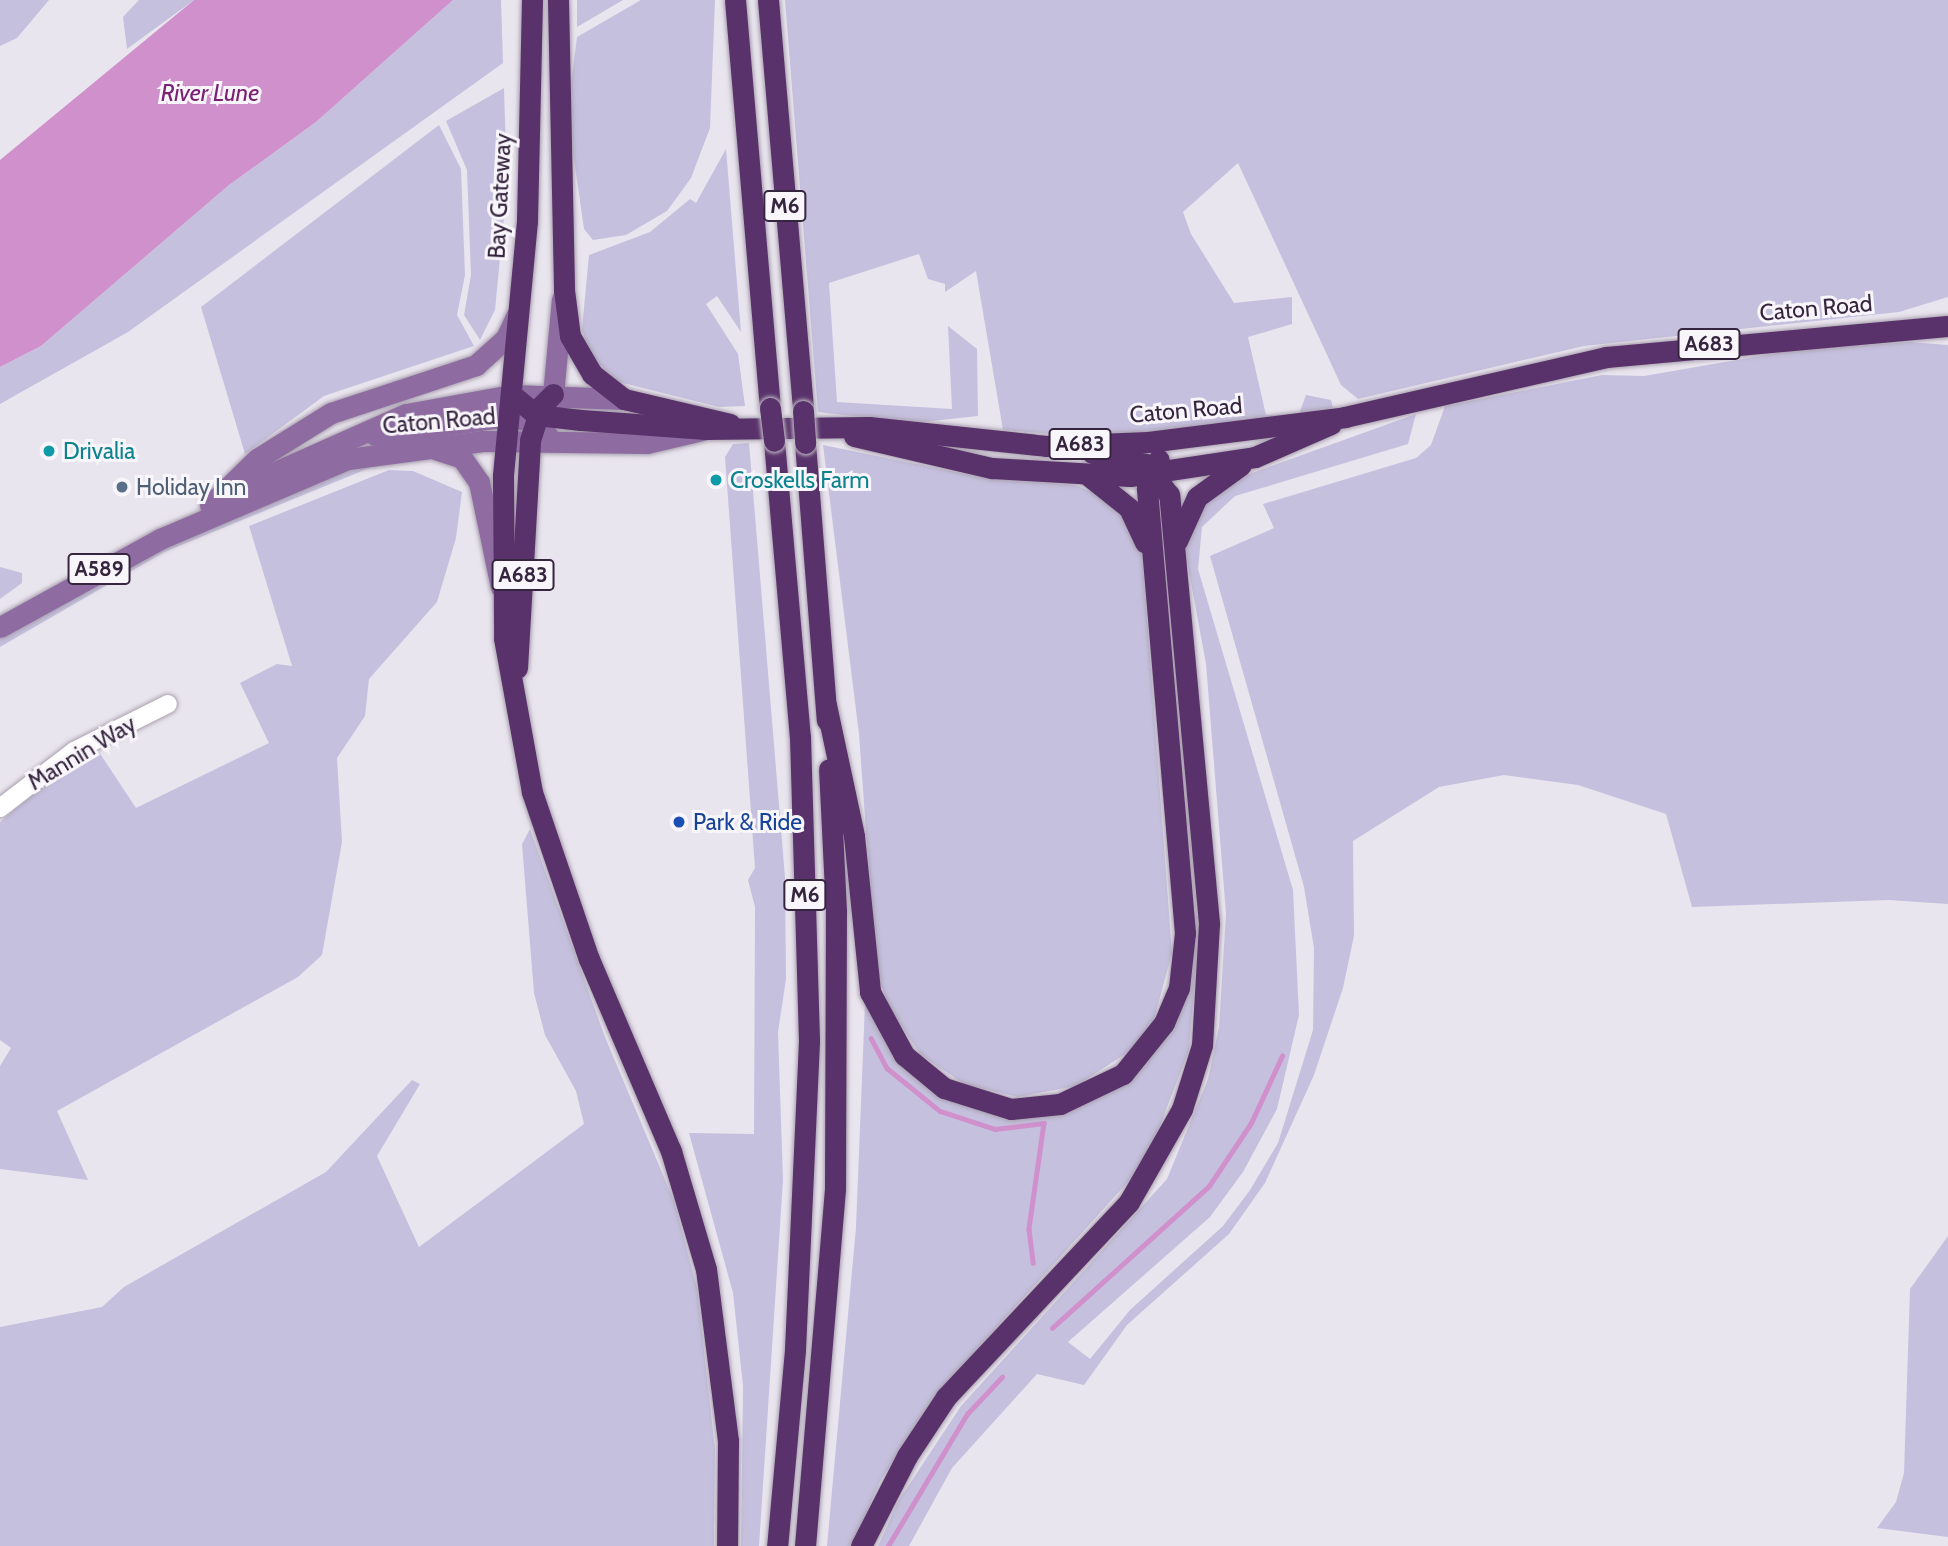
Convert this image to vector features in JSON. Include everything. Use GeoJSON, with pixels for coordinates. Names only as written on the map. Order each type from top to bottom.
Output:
{"type":"FeatureCollection","features":[{"type":"Feature","properties":{"kind":"highway","name":"Bay Gateway"},"geometry":{"type":"LineString","coordinates":[[510,406],[531,88],[532,0]]}},
{"type":"Feature","properties":{"kind":"highway"},"geometry":{"type":"LineString","coordinates":[[558,0],[564,290]]}},
{"type":"Feature","properties":{"kind":"highway","name":"M6"},"geometry":{"type":"LineString","coordinates":[[735,0],[800,737],[809,1041],[795,1350],[777,1546]]}},
{"type":"Feature","properties":{"kind":"highway","name":"M6"},"geometry":{"type":"LineString","coordinates":[[768,0],[826,705],[836,911],[835,1188],[805,1546]]}},
{"type":"Feature","properties":{"kind":"highway","name":"Caton Road"},"geometry":{"type":"LineString","coordinates":[[564,290],[570,336],[592,374],[624,399],[739,427]]}},
{"type":"Feature","properties":{"kind":"highway","name":"Caton Road"},"geometry":{"type":"LineString","coordinates":[[540,427],[739,427],[835,431],[881,428],[1046,446],[1180,440],[1345,417],[1482,383],[1665,349],[1948,326]]}},
{"type":"Feature","properties":{"kind":"highway"},"geometry":{"type":"LineString","coordinates":[[510,406],[540,427]]}},
{"type":"Feature","properties":{"kind":"highway","name":"A683"},"geometry":{"type":"LineString","coordinates":[[510,406],[505,440],[501,587],[513,709],[565,894],[651,1099],[706,1269],[728,1441],[727,1546]]}},
{"type":"Feature","properties":{"kind":"highway","name":"Caton Road"},"geometry":{"type":"LineString","coordinates":[[835,431],[992,468],[1089,476],[1153,473],[1255,457],[1345,417]]}},
{"type":"Feature","properties":{"kind":"highway","name":"A683"},"geometry":{"type":"LineString","coordinates":[[513,709],[540,427]]}},
{"type":"Feature","properties":{"kind":"highway"},"geometry":{"type":"LineString","coordinates":[[826,705],[853,836],[870,992],[891,1037],[923,1074],[974,1101],[1035,1108],[1083,1097],[1123,1074],[1152,1044],[1179,988],[1183,962],[1151,559],[1153,473],[1180,440]]}},
{"type":"Feature","properties":{"kind":"highway"},"geometry":{"type":"LineString","coordinates":[[861,1546],[906,1456],[946,1397],[1129,1202],[1158,1160],[1192,1080],[1202,1045],[1209,923],[1176,545],[1169,495],[1153,473],[1046,446]]}},
{"type":"Feature","properties":{"kind":"highway"},"geometry":{"type":"LineString","coordinates":[[1176,545],[1203,489],[1255,457]]}},
{"type":"Feature","properties":{"kind":"highway"},"geometry":{"type":"LineString","coordinates":[[1089,476],[1129,508],[1151,559]]}},
{"type":"Feature","properties":{"kind":"main road"},"geometry":{"type":"LineString","coordinates":[[540,427],[553,394],[564,290]]}},
{"type":"Feature","properties":{"kind":"main road"},"geometry":{"type":"LineString","coordinates":[[210,505],[257,459],[331,413],[476,365],[506,338],[518,312]]}},
{"type":"Feature","properties":{"kind":"main road","name":"Caton Road"},"geometry":{"type":"LineString","coordinates":[[160,539],[210,505],[342,438],[405,414],[510,406],[553,394],[624,399]]}},
{"type":"Feature","properties":{"kind":"main road","name":"Caton Road"},"geometry":{"type":"LineString","coordinates":[[0,627],[160,539],[298,476],[419,445],[505,440],[540,427]]}},
{"type":"Feature","properties":{"kind":"main road"},"geometry":{"type":"LineString","coordinates":[[419,445],[447,451],[472,469],[501,587]]}},
{"type":"Feature","properties":{"kind":"street","name":"Mannin Way"},"geometry":{"type":"LineString","coordinates":[[0,808],[66,757],[168,704]]}},
{"type":"Feature","properties":{"kind":"shaded area"},"geometry":{"type":"Polygon","coordinates":[[[0,0],[49,0],[17,38],[0,46],[0,0]]]}},
{"type":"Feature","properties":{"kind":"shaded area"},"geometry":{"type":"Polygon","coordinates":[[[139,0],[194,0],[127,49],[123,17],[139,0]]]}},
{"type":"Feature","properties":{"kind":"shaded area"},"geometry":{"type":"Polygon","coordinates":[[[453,0],[501,0],[503,63],[128,332],[0,404],[0,367],[41,346],[229,185],[316,122],[453,0]]]}},
{"type":"Feature","properties":{"kind":"shaded area"},"geometry":{"type":"Polygon","coordinates":[[[577,0],[623,0],[577,27],[577,0]]]}},
{"type":"Feature","properties":{"kind":"shaded area"},"geometry":{"type":"Polygon","coordinates":[[[641,0],[715,0],[710,128],[691,178],[667,211],[626,235],[593,240],[584,229],[572,145],[569,100],[577,37],[641,0]]]}},
{"type":"Feature","properties":{"kind":"shaded area"},"geometry":{"type":"Polygon","coordinates":[[[785,0],[1948,0],[1948,297],[1899,312],[1584,346],[1358,399],[1341,385],[1238,163],[1183,212],[1191,234],[1234,303],[1292,297],[1292,324],[1248,337],[1266,415],[1299,414],[1306,395],[1331,400],[1333,408],[1224,428],[1077,436],[1003,430],[976,271],[945,292],[945,284],[928,279],[919,254],[829,283],[837,402],[952,409],[948,326],[977,349],[978,416],[913,423],[818,412],[785,0]]]}},
{"type":"Feature","properties":{"kind":"shaded area"},"geometry":{"type":"Polygon","coordinates":[[[504,88],[507,186],[495,310],[480,340],[464,315],[471,275],[467,170],[446,121],[504,88]]]}},
{"type":"Feature","properties":{"kind":"shaded area"},"geometry":{"type":"Polygon","coordinates":[[[439,125],[461,169],[465,275],[457,315],[474,346],[324,396],[245,454],[201,307],[439,125]]]}},
{"type":"Feature","properties":{"kind":"shaded area"},"geometry":{"type":"Polygon","coordinates":[[[726,149],[741,332],[717,296],[706,304],[738,354],[745,406],[719,407],[619,382],[590,359],[582,329],[589,255],[650,232],[690,199],[696,203],[726,149]]]}},
{"type":"Feature","properties":{"kind":"shaded area"},"geometry":{"type":"Polygon","coordinates":[[[1910,342],[1948,345],[1948,904],[1889,900],[1692,907],[1666,814],[1578,785],[1504,775],[1439,787],[1353,841],[1354,936],[1343,988],[1314,1075],[1265,1183],[1229,1234],[1127,1325],[1084,1385],[1037,1374],[952,1468],[909,1546],[878,1546],[899,1500],[961,1406],[1167,1179],[1208,1079],[1219,1027],[1226,914],[1206,664],[1184,545],[1189,519],[1230,481],[1416,414],[1408,444],[1235,496],[1202,527],[1198,569],[1293,890],[1299,1015],[1277,1109],[1243,1172],[1210,1217],[1068,1342],[1090,1359],[1130,1310],[1223,1226],[1250,1190],[1278,1143],[1313,1030],[1314,948],[1304,887],[1210,556],[1274,528],[1263,504],[1416,458],[1431,445],[1445,406],[1602,375],[1644,376],[1795,350],[1910,342]]]}},
{"type":"Feature","properties":{"kind":"shaded area"},"geometry":{"type":"Polygon","coordinates":[[[749,443],[785,877],[786,979],[778,1032],[783,1180],[759,1546],[741,1546],[743,1386],[733,1293],[689,1133],[754,1134],[755,907],[748,880],[755,868],[725,457],[733,444],[749,443]]]}},
{"type":"Feature","properties":{"kind":"shaded area"},"geometry":{"type":"Polygon","coordinates":[[[823,445],[980,477],[1075,485],[1118,503],[1142,551],[1172,953],[1153,1023],[1136,1047],[1076,1086],[1018,1097],[964,1084],[921,1055],[889,1008],[876,970],[859,734],[823,445]]]}},
{"type":"Feature","properties":{"kind":"shaded area"},"geometry":{"type":"Polygon","coordinates":[[[384,462],[164,552],[0,647],[0,639],[20,625],[178,538],[343,468],[384,462]]]}},
{"type":"Feature","properties":{"kind":"shaded area"},"geometry":{"type":"Polygon","coordinates":[[[389,470],[413,471],[462,492],[456,538],[437,602],[369,679],[365,716],[337,758],[342,842],[322,955],[298,977],[57,1111],[88,1180],[0,1169],[0,1066],[11,1048],[0,1040],[0,822],[56,774],[99,752],[136,808],[269,743],[240,683],[277,664],[292,666],[249,526],[389,470]]]}},
{"type":"Feature","properties":{"kind":"shaded area"},"geometry":{"type":"Polygon","coordinates":[[[0,567],[22,573],[22,583],[0,599],[0,567]]]}},
{"type":"Feature","properties":{"kind":"shaded area"},"geometry":{"type":"Polygon","coordinates":[[[530,829],[605,1037],[674,1201],[697,1288],[715,1449],[714,1546],[0,1546],[0,1327],[102,1307],[124,1287],[326,1172],[412,1080],[420,1084],[377,1156],[419,1247],[584,1124],[576,1091],[545,1035],[534,993],[522,844],[530,829]]]}},
{"type":"Feature","properties":{"kind":"shaded area"},"geometry":{"type":"Polygon","coordinates":[[[1194,916],[1200,916],[1189,1050],[1146,1162],[939,1391],[880,1481],[852,1546],[827,1546],[856,1227],[865,1003],[901,1063],[945,1097],[1004,1116],[1069,1111],[1130,1078],[1167,1036],[1180,1011],[1194,916]]]}},
{"type":"Feature","properties":{"kind":"shaded area"},"geometry":{"type":"Polygon","coordinates":[[[1948,1236],[1948,1537],[1877,1528],[1896,1502],[1904,1473],[1910,1289],[1948,1236]]]}},
{"type":"Feature","properties":{"kind":"water","name":"River Lune"},"geometry":{"type":"Polygon","coordinates":[[[194,0],[453,0],[316,122],[229,185],[41,346],[0,367],[0,160],[194,0]]]}},
{"type":"Feature","properties":{"kind":"waterway"},"geometry":{"type":"LineString","coordinates":[[871,1038],[887,1068],[940,1111],[995,1129],[1044,1123],[1029,1229],[1033,1263]]}},
{"type":"Feature","properties":{"kind":"waterway"},"geometry":{"type":"LineString","coordinates":[[1052,1328],[1209,1186],[1251,1123],[1282,1056]]}},
{"type":"Feature","properties":{"kind":"waterway"},"geometry":{"type":"LineString","coordinates":[[888,1546],[967,1414],[1002,1377]]}},
{"type":"Feature","properties":{"kind":"place","name":"Drivalia"},"geometry":{"type":"Point","coordinates":[49,451]}},
{"type":"Feature","properties":{"kind":"place","name":"Croskells Farm"},"geometry":{"type":"Point","coordinates":[716,480]}},
{"type":"Feature","properties":{"kind":"place","name":"Holiday Inn"},"geometry":{"type":"Point","coordinates":[122,487]}},
{"type":"Feature","properties":{"kind":"place","name":"Park & Ride"},"geometry":{"type":"Point","coordinates":[679,822]}}]}
